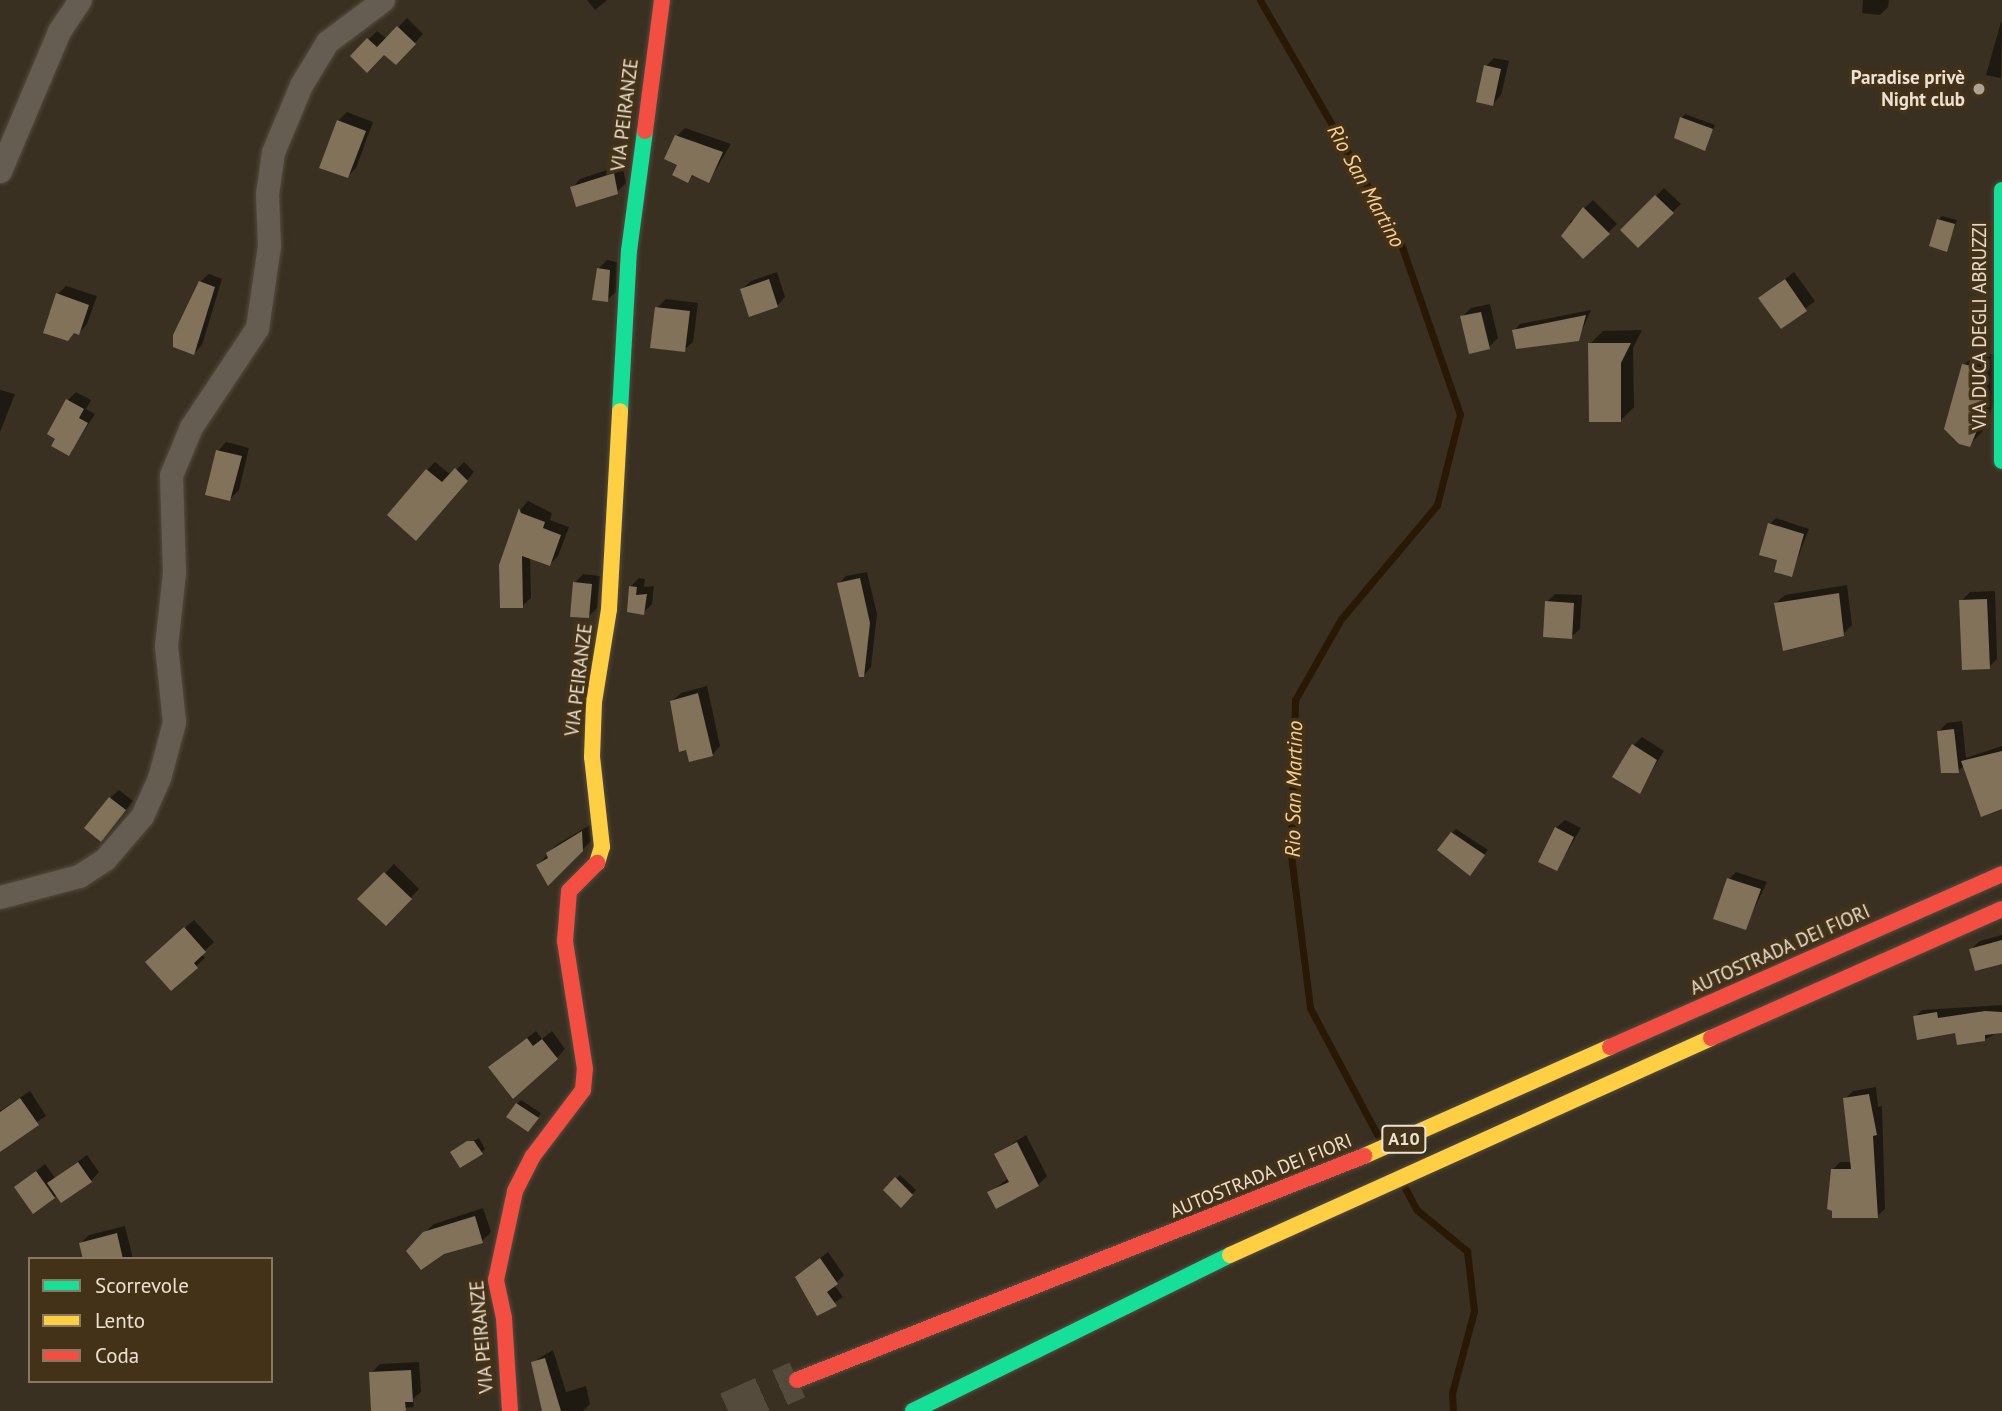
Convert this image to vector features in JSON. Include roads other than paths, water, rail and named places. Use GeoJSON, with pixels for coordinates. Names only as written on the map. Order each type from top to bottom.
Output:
{"type":"FeatureCollection","features":[{"type":"Feature","properties":{"kind":"main road","name":"VIA PEIRANZE"},"geometry":{"type":"LineString","coordinates":[[510,1411],[504,1318],[495,1280],[515,1191],[533,1156],[583,1090],[585,1069],[568,980],[567,912],[569,891],[600,860],[602,848],[592,757],[594,702],[609,609],[629,251],[662,0]]}},
{"type":"Feature","properties":{"kind":"main road","name":"VIA DUCA DEGLI ABRUZZI"},"geometry":{"type":"LineString","coordinates":[[2002,190],[2002,461]]}},
{"type":"Feature","properties":{"kind":"main road","name":"AUTOSTRADA DEI FIORI"},"geometry":{"type":"LineString","coordinates":[[797,1380],[1295,1187],[2002,874]]}},
{"type":"Feature","properties":{"kind":"main road","name":"A10"},"geometry":{"type":"LineString","coordinates":[[913,1411],[1309,1216],[2002,909]]}},
{"type":"Feature","properties":{"kind":"street"},"geometry":{"type":"LineString","coordinates":[[0,172],[59,31],[79,0]]}},
{"type":"Feature","properties":{"kind":"street"},"geometry":{"type":"LineString","coordinates":[[0,897],[79,876],[105,859],[142,816],[159,778],[174,722],[166,646],[174,572],[171,475],[191,427],[257,328],[269,246],[267,194],[273,152],[300,85],[327,42],[383,0]]}},
{"type":"Feature","properties":{"kind":"waterway","name":"Rio San Martino"},"geometry":{"type":"LineString","coordinates":[[1260,0],[1401,244],[1460,414],[1437,505],[1341,619],[1295,700],[1291,855],[1310,1008],[1379,1138]]}},
{"type":"Feature","properties":{"kind":"waterway","name":"Rio San Martino"},"geometry":{"type":"LineString","coordinates":[[1404,1186],[1417,1210],[1467,1251],[1474,1311],[1452,1393],[1453,1411]]}},
{"type":"Feature","properties":{"kind":"tunnel"},"geometry":{"type":"LineString","coordinates":[[728,1411],[797,1380]]}},
{"type":"Feature","properties":{"kind":"place","name":"Paradise privè Night club"},"geometry":{"type":"Point","coordinates":[1979,89]}}]}
